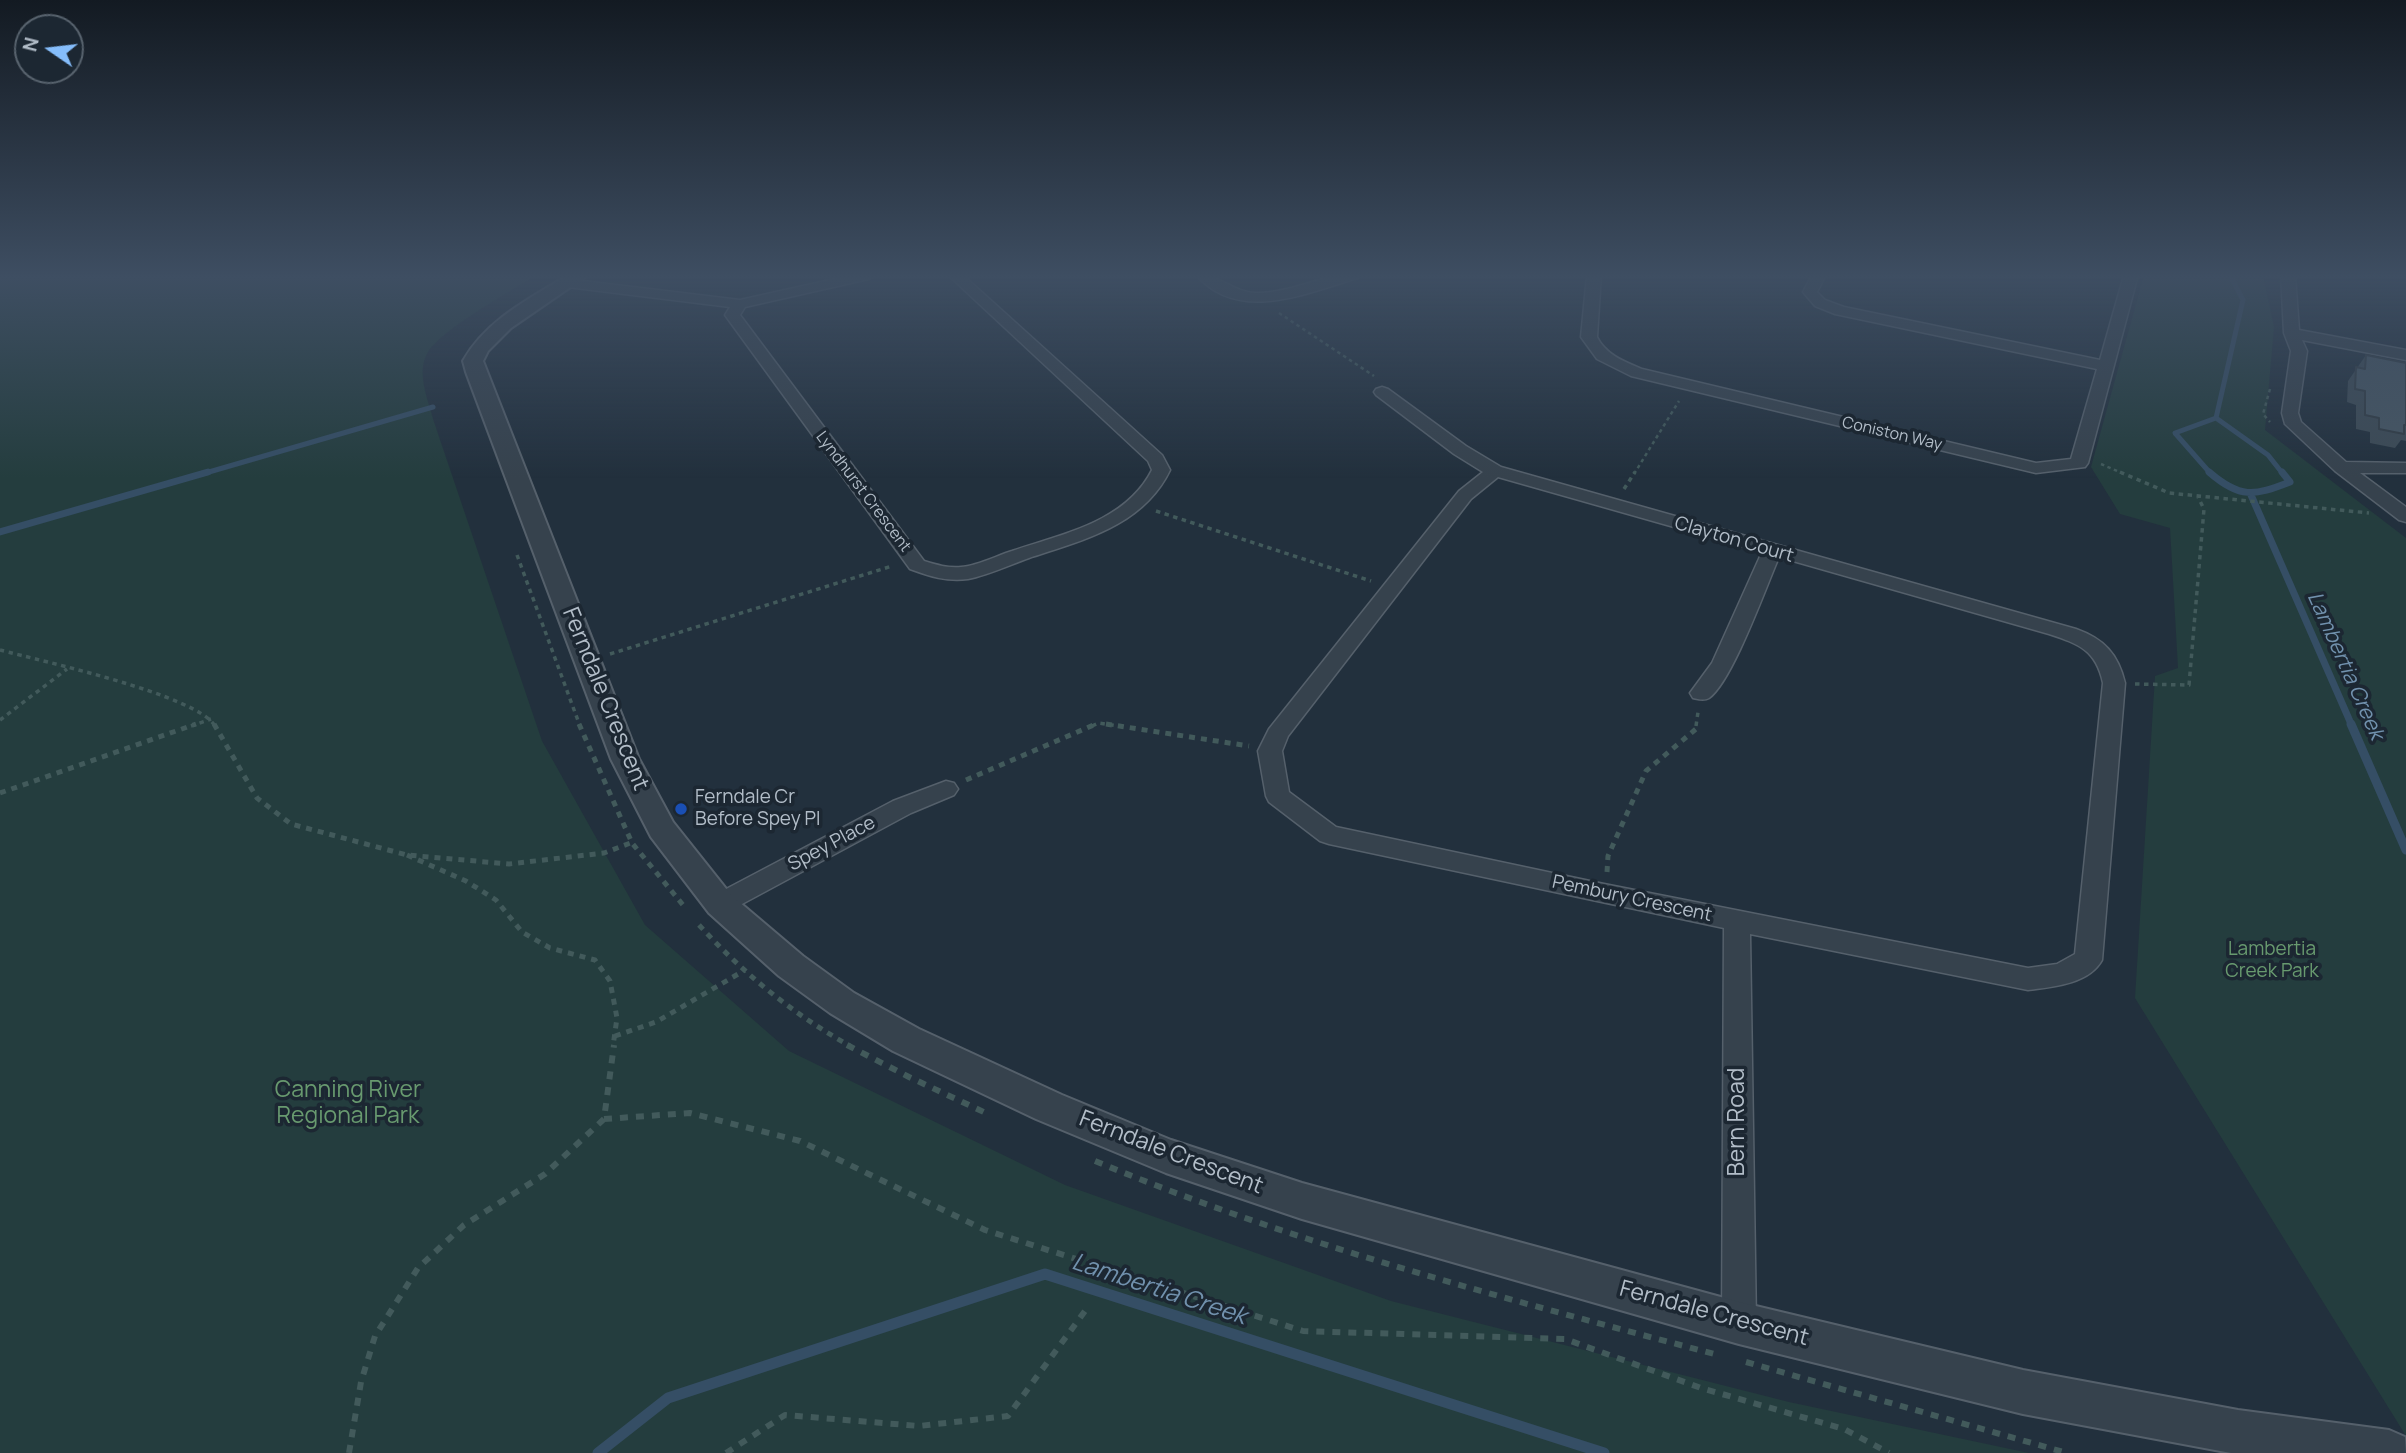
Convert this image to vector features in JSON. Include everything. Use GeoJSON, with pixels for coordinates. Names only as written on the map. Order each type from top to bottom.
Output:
{"type":"FeatureCollection","features":[{"type":"Feature","properties":{"kind":"street","name":"Ferndale Crescent"},"geometry":{"type":"LineString","coordinates":[[485,343],[476,352],[473,361],[625,759],[662,829],[720,904],[791,966],[842,1003],[906,1040],[1049,1107],[1166,1156],[1302,1201],[1739,1323],[2023,1392],[2238,1432],[2389,1453]]}},
{"type":"Feature","properties":{"kind":"street","name":"Lyndhurst Crescent"},"geometry":{"type":"LineString","coordinates":[[753,343],[917,565],[939,573],[966,573],[1095,529],[1113,520],[1155,486],[1161,470],[1156,459],[1029,343]]}},
{"type":"Feature","properties":{"kind":"street","name":"Coniston Way"},"geometry":{"type":"LineString","coordinates":[[1591,343],[1602,356],[1637,373],[2036,468],[2079,463],[2080,458]]}},
{"type":"Feature","properties":{"kind":"street"},"geometry":{"type":"LineString","coordinates":[[1993,343],[2104,366]]}},
{"type":"Feature","properties":{"kind":"street"},"geometry":{"type":"LineString","coordinates":[[2080,458],[2111,343]]}},
{"type":"Feature","properties":{"kind":"street"},"geometry":{"type":"LineString","coordinates":[[2296,343],[2299,351],[2290,413],[2293,424],[2341,467],[2405,515]]}},
{"type":"Feature","properties":{"kind":"street"},"geometry":{"type":"LineString","coordinates":[[2343,343],[2406,355]]}},
{"type":"Feature","properties":{"kind":"street","name":"Clayton Court"},"geometry":{"type":"LineString","coordinates":[[1382,391],[1438,435],[1494,471],[2044,626],[2078,638],[2103,652]]}},
{"type":"Feature","properties":{"kind":"street"},"geometry":{"type":"LineString","coordinates":[[2341,467],[2406,468]]}},
{"type":"Feature","properties":{"kind":"street"},"geometry":{"type":"LineString","coordinates":[[1270,751],[1278,734],[1465,495],[1494,471]]}},
{"type":"Feature","properties":{"kind":"street"},"geometry":{"type":"LineString","coordinates":[[1701,693],[1721,665],[1772,551]]}},
{"type":"Feature","properties":{"kind":"street","name":"Pembury Crescent"},"geometry":{"type":"LineString","coordinates":[[1270,751],[1278,796],[1329,835],[1604,894],[2028,979],[2062,974],[2088,960],[2114,683],[2112,665],[2103,652]]}},
{"type":"Feature","properties":{"kind":"street","name":"Spey Place"},"geometry":{"type":"LineString","coordinates":[[720,904],[902,807],[946,789]]}},
{"type":"Feature","properties":{"kind":"street","name":"Bern Road"},"geometry":{"type":"LineString","coordinates":[[1737,920],[1739,1323]]}},
{"type":"Feature","properties":{"kind":"path"},"geometry":{"type":"LineString","coordinates":[[1324,343],[1377,378],[1382,391]]}},
{"type":"Feature","properties":{"kind":"path"},"geometry":{"type":"LineString","coordinates":[[1614,506],[1688,385]]}},
{"type":"Feature","properties":{"kind":"path"},"geometry":{"type":"LineString","coordinates":[[2080,458],[2169,493],[2405,515]]}},
{"type":"Feature","properties":{"kind":"path"},"geometry":{"type":"LineString","coordinates":[[2114,683],[2189,685],[2204,509],[2197,496]]}},
{"type":"Feature","properties":{"kind":"path"},"geometry":{"type":"LineString","coordinates":[[1136,503],[1393,587]]}},
{"type":"Feature","properties":{"kind":"path"},"geometry":{"type":"LineString","coordinates":[[588,661],[913,559]]}},
{"type":"Feature","properties":{"kind":"path"},"geometry":{"type":"LineString","coordinates":[[0,650],[188,705],[211,719],[257,798],[290,824],[407,855],[466,881],[496,900],[522,932],[551,948],[595,960],[610,981],[617,1018],[604,1119]]}},
{"type":"Feature","properties":{"kind":"path"},"geometry":{"type":"LineString","coordinates":[[0,720],[67,669]]}},
{"type":"Feature","properties":{"kind":"path"},"geometry":{"type":"LineString","coordinates":[[1604,894],[1608,856],[1646,771],[1696,729],[1701,693]]}},
{"type":"Feature","properties":{"kind":"path"},"geometry":{"type":"LineString","coordinates":[[0,793],[211,719]]}},
{"type":"Feature","properties":{"kind":"path"},"geometry":{"type":"LineString","coordinates":[[946,789],[1002,762],[1099,723],[1270,751]]}},
{"type":"Feature","properties":{"kind":"path"},"geometry":{"type":"LineString","coordinates":[[407,855],[509,864],[604,853],[632,843]]}},
{"type":"Feature","properties":{"kind":"path"},"geometry":{"type":"LineString","coordinates":[[615,1036],[656,1023],[745,971]]}},
{"type":"Feature","properties":{"kind":"path"},"geometry":{"type":"LineString","coordinates":[[349,1453],[361,1382],[374,1336],[418,1268],[464,1225],[545,1174],[604,1119],[690,1113],[800,1141],[985,1230],[1303,1331],[1565,1339],[1700,1388],[1843,1429],[1889,1453]]}},
{"type":"Feature","properties":{"kind":"path"},"geometry":{"type":"LineString","coordinates":[[726,1453],[785,1415],[919,1426],[1008,1416],[1085,1311]]}},
{"type":"Feature","properties":{"kind":"green space","name":"Canning River Regional Park"},"geometry":{"type":"Polygon","coordinates":[[[0,343],[436,343],[424,362],[423,379],[427,397],[542,741],[645,925],[789,1051],[1065,1185],[1391,1301],[1789,1402],[2029,1453],[0,1453],[0,343]]]}},
{"type":"Feature","properties":{"kind":"green space","name":"Lambertia Creek Park"},"geometry":{"type":"Polygon","coordinates":[[[2125,343],[2273,343],[2265,430],[2406,538],[2406,1436],[2135,998],[2155,676],[2178,668],[2170,528],[2120,514],[2091,467],[2125,343]]]}},
{"type":"Feature","properties":{"kind":"building"},"geometry":{"type":"Polygon","coordinates":[[[2366,355],[2406,363],[2404,434],[2379,429],[2379,418],[2365,415],[2365,391],[2355,389],[2356,367],[2365,369],[2366,355]]]}},
{"type":"Feature","properties":{"kind":"waterway"},"geometry":{"type":"LineString","coordinates":[[2216,418],[2233,343]]}},
{"type":"Feature","properties":{"kind":"waterway"},"geometry":{"type":"LineString","coordinates":[[202,474],[433,407]]}},
{"type":"Feature","properties":{"kind":"waterway"},"geometry":{"type":"LineString","coordinates":[[2210,473],[2175,433],[2216,418]]}},
{"type":"Feature","properties":{"kind":"waterway"},"geometry":{"type":"LineString","coordinates":[[2216,418],[2268,455],[2283,474]]}},
{"type":"Feature","properties":{"kind":"waterway"},"geometry":{"type":"LineString","coordinates":[[0,532],[208,472]]}},
{"type":"Feature","properties":{"kind":"waterway"},"geometry":{"type":"LineString","coordinates":[[2210,473],[2239,491],[2257,492],[2290,482],[2282,472]]}},
{"type":"Feature","properties":{"kind":"waterway","name":"Lambertia Creek"},"geometry":{"type":"LineString","coordinates":[[2251,495],[2352,726]]}},
{"type":"Feature","properties":{"kind":"waterway","name":"Lambertia Creek"},"geometry":{"type":"LineString","coordinates":[[2351,724],[2406,850]]}},
{"type":"Feature","properties":{"kind":"waterway","name":"Lambertia Creek"},"geometry":{"type":"LineString","coordinates":[[598,1453],[668,1398],[1045,1274],[1604,1453]]}},
{"type":"Feature","properties":{"kind":"place","name":"Ferndale Cr Before Spey Pl"},"geometry":{"type":"Point","coordinates":[681,809]}}]}
